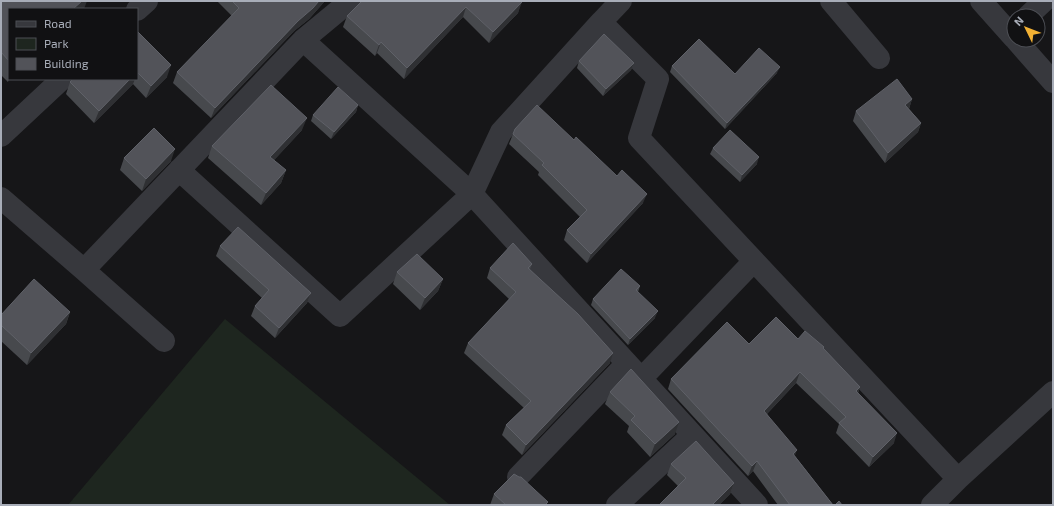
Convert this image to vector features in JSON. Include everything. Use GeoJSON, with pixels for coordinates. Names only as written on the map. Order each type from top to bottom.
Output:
{"type":"FeatureCollection","features":[{"type":"Feature","properties":{"kind":"street"},"geometry":{"type":"LineString","coordinates":[[138,9],[147,1]]}},
{"type":"Feature","properties":{"kind":"street"},"geometry":{"type":"LineString","coordinates":[[84,270],[303,40],[350,1]]}},
{"type":"Feature","properties":{"kind":"street"},"geometry":{"type":"LineString","coordinates":[[179,170],[340,316],[472,194],[501,132],[621,1]]}},
{"type":"Feature","properties":{"kind":"street"},"geometry":{"type":"LineString","coordinates":[[831,1],[879,58]]}},
{"type":"Feature","properties":{"kind":"street"},"geometry":{"type":"LineString","coordinates":[[981,1],[1006,27]]}},
{"type":"Feature","properties":{"kind":"street"},"geometry":{"type":"LineString","coordinates":[[1037,8],[1044,1]]}},
{"type":"Feature","properties":{"kind":"street"},"geometry":{"type":"LineString","coordinates":[[601,22],[658,79],[639,138],[958,479]]}},
{"type":"Feature","properties":{"kind":"street"},"geometry":{"type":"LineString","coordinates":[[303,40],[472,194],[692,434],[748,502]]}},
{"type":"Feature","properties":{"kind":"street"},"geometry":{"type":"LineString","coordinates":[[1025,48],[1053,82]]}},
{"type":"Feature","properties":{"kind":"street"},"geometry":{"type":"LineString","coordinates":[[1,136],[61,80]]}},
{"type":"Feature","properties":{"kind":"street"},"geometry":{"type":"LineString","coordinates":[[1,198],[164,341]]}},
{"type":"Feature","properties":{"kind":"street"},"geometry":{"type":"LineString","coordinates":[[641,380],[754,261]]}},
{"type":"Feature","properties":{"kind":"street"},"geometry":{"type":"LineString","coordinates":[[518,477],[627,363]]}},
{"type":"Feature","properties":{"kind":"street"},"geometry":{"type":"LineString","coordinates":[[932,505],[958,479],[1053,392]]}},
{"type":"Feature","properties":{"kind":"street"},"geometry":{"type":"LineString","coordinates":[[617,505],[692,434]]}},
{"type":"Feature","properties":{"kind":"green space"},"geometry":{"type":"Polygon","coordinates":[[[225,319],[450,505],[68,505],[225,319]]]}},
{"type":"Feature","properties":{"kind":"building"},"geometry":{"type":"Polygon","coordinates":[[[1,1],[82,1],[74,8],[8,8],[8,60],[1,52],[1,1]]]}},
{"type":"Feature","properties":{"kind":"building"},"geometry":{"type":"Polygon","coordinates":[[[232,1],[319,1],[215,108],[177,72],[239,8],[232,1]]]}},
{"type":"Feature","properties":{"kind":"building"},"geometry":{"type":"Polygon","coordinates":[[[362,1],[522,2],[493,32],[466,7],[407,68],[381,42],[379,45],[347,16],[362,1]]]}},
{"type":"Feature","properties":{"kind":"building"},"geometry":{"type":"Polygon","coordinates":[[[138,32],[171,65],[151,86],[138,73],[138,32]]]}},
{"type":"Feature","properties":{"kind":"building"},"geometry":{"type":"Polygon","coordinates":[[[604,34],[634,63],[606,89],[579,61],[604,34]]]}},
{"type":"Feature","properties":{"kind":"building"},"geometry":{"type":"Polygon","coordinates":[[[699,39],[735,74],[759,48],[780,67],[727,123],[672,66],[699,39]]]}},
{"type":"Feature","properties":{"kind":"building"},"geometry":{"type":"Polygon","coordinates":[[[897,79],[912,99],[905,105],[921,123],[888,153],[856,111],[897,79]]]}},
{"type":"Feature","properties":{"kind":"building"},"geometry":{"type":"Polygon","coordinates":[[[72,80],[129,80],[99,111],[70,82],[72,80]]]}},
{"type":"Feature","properties":{"kind":"building"},"geometry":{"type":"Polygon","coordinates":[[[271,85],[307,118],[270,157],[286,170],[266,193],[212,146],[271,85]]]}},
{"type":"Feature","properties":{"kind":"building"},"geometry":{"type":"Polygon","coordinates":[[[338,87],[358,105],[334,132],[313,115],[338,87]]]}},
{"type":"Feature","properties":{"kind":"building"},"geometry":{"type":"Polygon","coordinates":[[[537,105],[574,140],[576,137],[617,176],[622,170],[647,194],[591,254],[567,230],[587,210],[542,165],[544,163],[513,134],[515,129],[537,105]]]}},
{"type":"Feature","properties":{"kind":"building"},"geometry":{"type":"Polygon","coordinates":[[[154,128],[175,149],[146,179],[124,158],[154,128]]]}},
{"type":"Feature","properties":{"kind":"building"},"geometry":{"type":"Polygon","coordinates":[[[730,130],[759,157],[742,175],[713,148],[730,130]]]}},
{"type":"Feature","properties":{"kind":"building"},"geometry":{"type":"Polygon","coordinates":[[[238,227],[311,293],[279,328],[255,306],[269,290],[220,246],[238,227]]]}},
{"type":"Feature","properties":{"kind":"building"},"geometry":{"type":"Polygon","coordinates":[[[513,243],[532,264],[528,268],[578,314],[613,353],[526,445],[506,425],[531,401],[468,343],[516,292],[490,268],[513,243]]]}},
{"type":"Feature","properties":{"kind":"building"},"geometry":{"type":"Polygon","coordinates":[[[417,254],[443,279],[425,298],[397,272],[417,254]]]}},
{"type":"Feature","properties":{"kind":"building"},"geometry":{"type":"Polygon","coordinates":[[[621,269],[640,286],[636,290],[658,311],[630,339],[593,299],[621,269]]]}},
{"type":"Feature","properties":{"kind":"building"},"geometry":{"type":"Polygon","coordinates":[[[34,279],[70,312],[31,353],[1,325],[1,315],[34,279]]]}},
{"type":"Feature","properties":{"kind":"building"},"geometry":{"type":"Polygon","coordinates":[[[776,317],[798,339],[805,331],[824,347],[823,348],[860,387],[856,391],[897,433],[873,457],[839,423],[846,417],[800,372],[764,411],[797,450],[793,454],[833,505],[790,505],[757,461],[752,466],[671,379],[727,322],[749,344],[776,317]]]}},
{"type":"Feature","properties":{"kind":"building"},"geometry":{"type":"Polygon","coordinates":[[[631,369],[679,422],[655,444],[631,420],[635,416],[610,392],[631,369]]]}},
{"type":"Feature","properties":{"kind":"building"},"geometry":{"type":"Polygon","coordinates":[[[696,441],[734,483],[712,505],[659,505],[686,478],[671,464],[696,441]]]}},
{"type":"Feature","properties":{"kind":"building"},"geometry":{"type":"Polygon","coordinates":[[[514,474],[521,477],[548,502],[545,505],[506,505],[494,494],[514,474]]]}},
{"type":"Feature","properties":{"kind":"building"},"geometry":{"type":"Polygon","coordinates":[[[839,501],[842,505],[835,505],[839,501]]]}}]}
